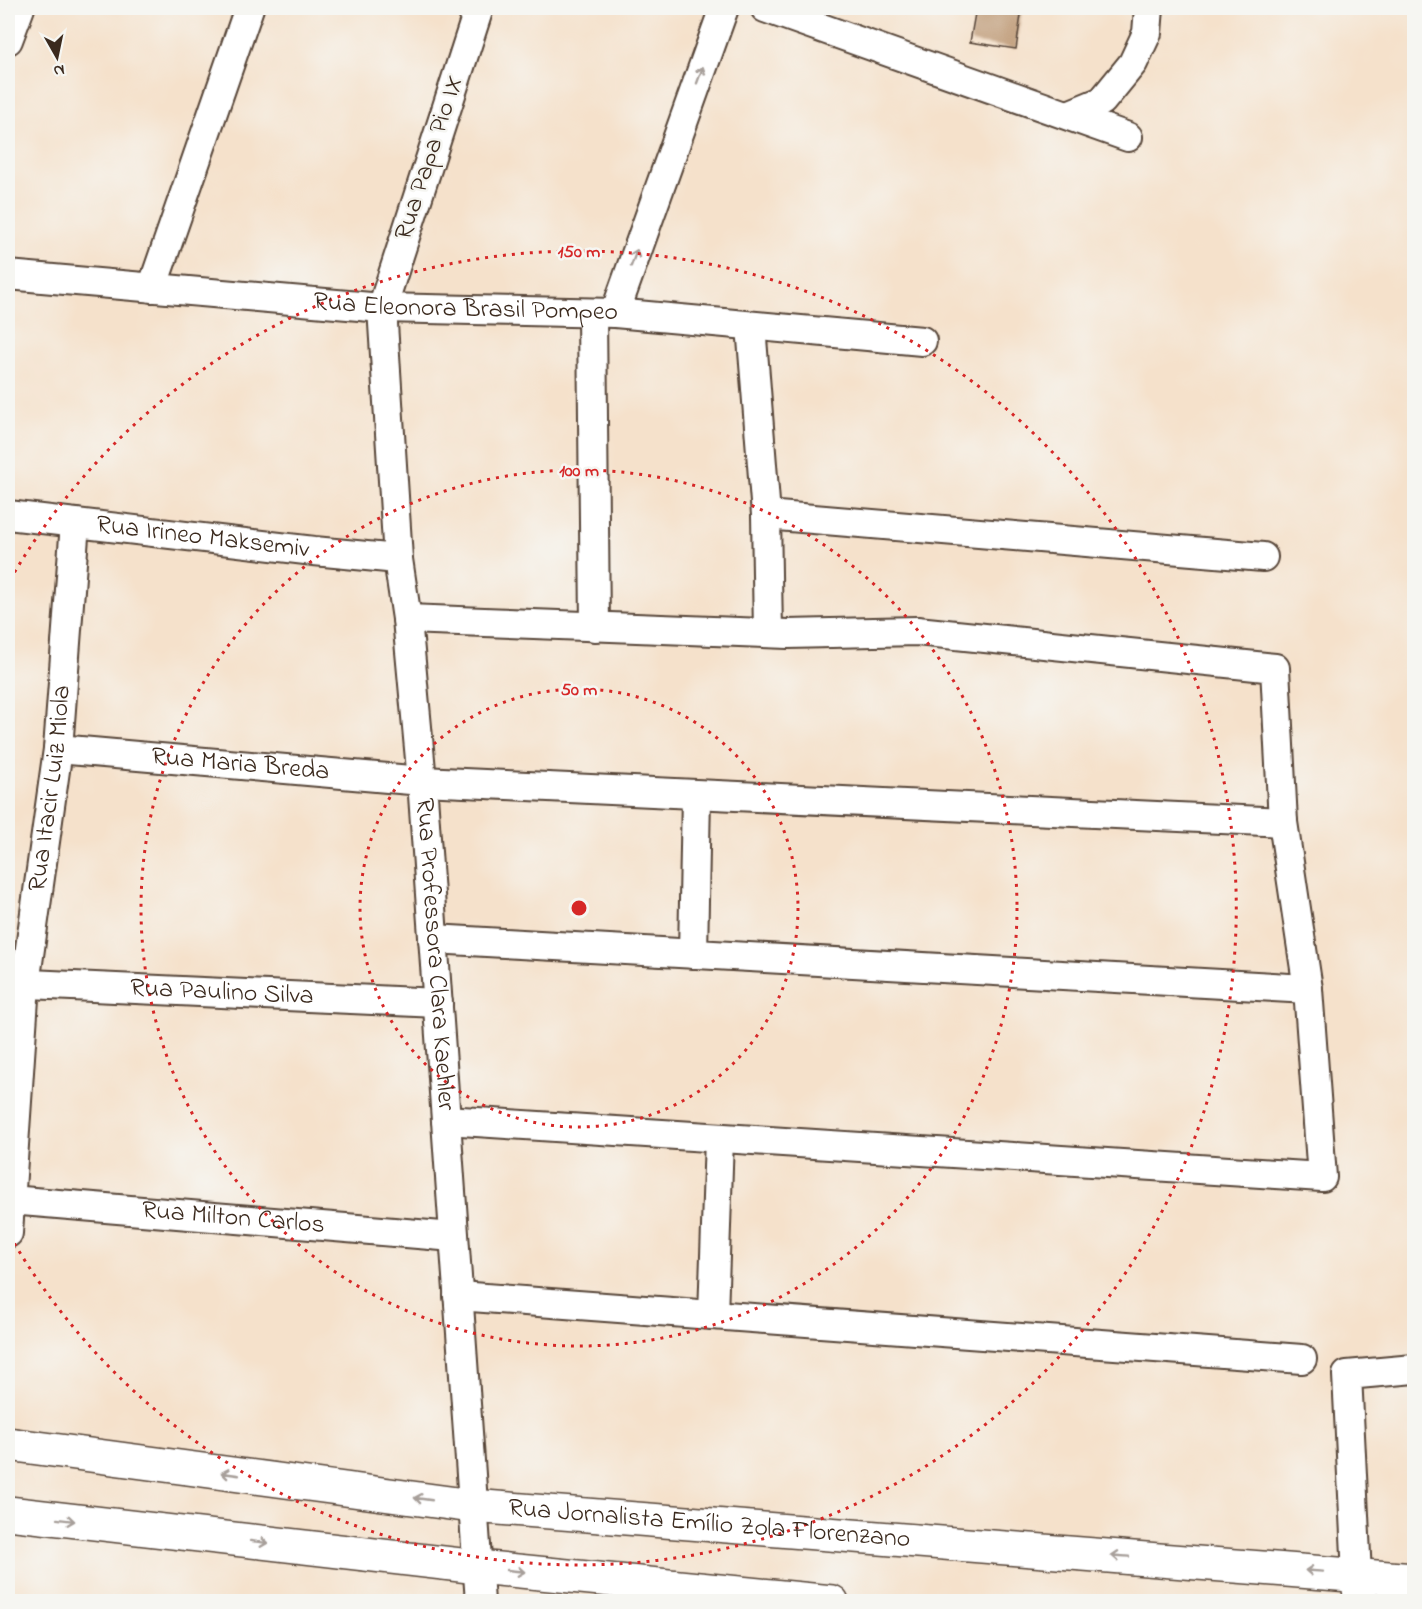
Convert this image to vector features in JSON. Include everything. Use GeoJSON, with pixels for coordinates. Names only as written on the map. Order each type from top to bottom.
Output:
{"type":"FeatureCollection","features":[{"type":"Feature","properties":{"kind":"street"},"geometry":{"type":"LineString","coordinates":[[8,40],[20,8]]}},
{"type":"Feature","properties":{"kind":"street"},"geometry":{"type":"LineString","coordinates":[[152,288],[249,8]]}},
{"type":"Feature","properties":{"kind":"street","name":"Rua Papa Pio IX"},"geometry":{"type":"LineString","coordinates":[[382,308],[478,8]]}},
{"type":"Feature","properties":{"kind":"street"},"geometry":{"type":"LineString","coordinates":[[595,627],[603,313],[724,8]]}},
{"type":"Feature","properties":{"kind":"street"},"geometry":{"type":"LineString","coordinates":[[765,8],[1128,137]]}},
{"type":"Feature","properties":{"kind":"street"},"geometry":{"type":"LineString","coordinates":[[1068,115],[1102,100],[1133,63],[1147,33],[1149,8]]}},
{"type":"Feature","properties":{"kind":"street","name":"Rua Eleonora Brasil Pompeo"},"geometry":{"type":"LineString","coordinates":[[8,275],[382,308],[603,313],[922,341]]}},
{"type":"Feature","properties":{"kind":"street","name":"Rua Professora Clara Kaehler"},"geometry":{"type":"LineString","coordinates":[[382,308],[398,559],[407,619],[434,939],[480,1602]]}},
{"type":"Feature","properties":{"kind":"street"},"geometry":{"type":"LineString","coordinates":[[751,326],[766,515],[768,633]]}},
{"type":"Feature","properties":{"kind":"street","name":"Rua Irineo Maksemiv"},"geometry":{"type":"LineString","coordinates":[[8,515],[398,559]]}},
{"type":"Feature","properties":{"kind":"street"},"geometry":{"type":"LineString","coordinates":[[766,515],[1263,557]]}},
{"type":"Feature","properties":{"kind":"street","name":"Rua Itacir Luiz Miola"},"geometry":{"type":"LineString","coordinates":[[8,1233],[16,983],[58,749],[75,523]]}},
{"type":"Feature","properties":{"kind":"street"},"geometry":{"type":"LineString","coordinates":[[407,619],[788,634],[917,631],[1275,668],[1283,822],[1308,988],[1322,1177],[446,1120]]}},
{"type":"Feature","properties":{"kind":"street","name":"Rua Maria Breda"},"geometry":{"type":"LineString","coordinates":[[58,749],[422,781],[1283,822]]}},
{"type":"Feature","properties":{"kind":"street"},"geometry":{"type":"LineString","coordinates":[[693,954],[696,795]]}},
{"type":"Feature","properties":{"kind":"street"},"geometry":{"type":"LineString","coordinates":[[434,939],[1308,988]]}},
{"type":"Feature","properties":{"kind":"street","name":"Rua Paulino Silva"},"geometry":{"type":"LineString","coordinates":[[16,983],[438,1003]]}},
{"type":"Feature","properties":{"kind":"street"},"geometry":{"type":"LineString","coordinates":[[713,1315],[719,1138]]}},
{"type":"Feature","properties":{"kind":"street","name":"Rua Milton Carlos"},"geometry":{"type":"LineString","coordinates":[[10,1200],[454,1237]]}},
{"type":"Feature","properties":{"kind":"street"},"geometry":{"type":"LineString","coordinates":[[458,1296],[1302,1359]]}},
{"type":"Feature","properties":{"kind":"street"},"geometry":{"type":"LineString","coordinates":[[1359,1588],[1347,1375],[1414,1369]]}},
{"type":"Feature","properties":{"kind":"street","name":"Rua Jornalista Emílio Zola Florenzano"},"geometry":{"type":"LineString","coordinates":[[8,1444],[472,1506],[1359,1588],[1414,1580]]}},
{"type":"Feature","properties":{"kind":"street"},"geometry":{"type":"LineString","coordinates":[[8,1513],[478,1567],[832,1602]]}},
{"type":"Feature","properties":{"kind":"building"},"geometry":{"type":"Polygon","coordinates":[[[976,8],[1022,8],[1016,49],[970,42],[976,8]]]}}]}
